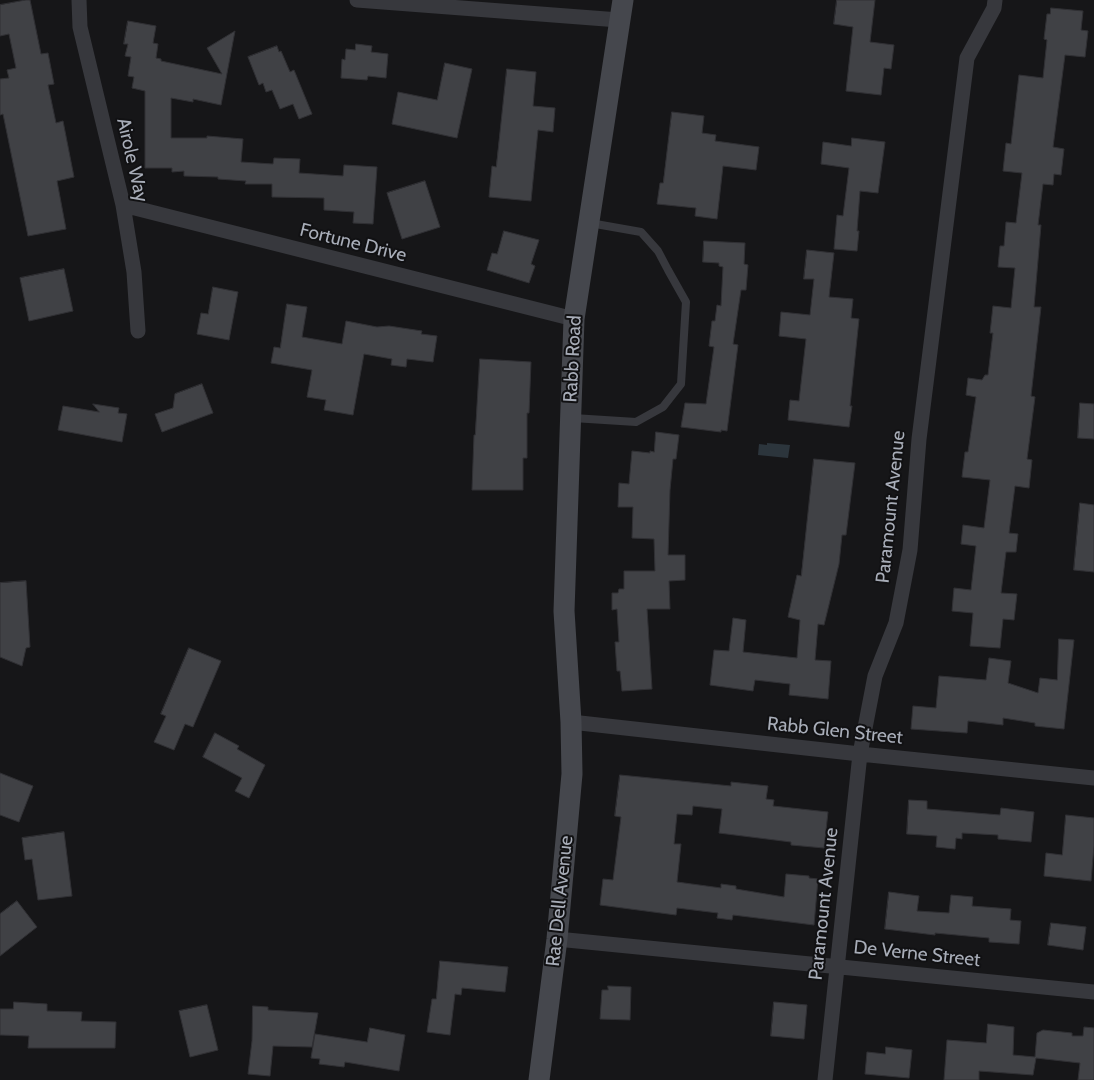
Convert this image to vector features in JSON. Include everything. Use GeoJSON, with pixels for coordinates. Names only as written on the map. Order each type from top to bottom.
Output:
{"type":"FeatureCollection","features":[{"type":"Feature","properties":{"kind":"street","name":"Airole Way"},"geometry":{"type":"LineString","coordinates":[[79,0],[80,26],[123,205],[134,272],[138,331]]}},
{"type":"Feature","properties":{"kind":"street"},"geometry":{"type":"LineString","coordinates":[[357,0],[621,10]]}},
{"type":"Feature","properties":{"kind":"street","name":"Paramount Avenue"},"geometry":{"type":"LineString","coordinates":[[825,1080],[860,754],[875,676],[896,623],[910,550],[919,439],[967,58],[994,8],[995,0]]}},
{"type":"Feature","properties":{"kind":"street","name":"Rabb Road"},"geometry":{"type":"LineString","coordinates":[[571,722],[564,611],[574,319],[621,10]]}},
{"type":"Feature","properties":{"kind":"street","name":"Fortune Drive"},"geometry":{"type":"LineString","coordinates":[[123,205],[574,319]]}},
{"type":"Feature","properties":{"kind":"street","name":"Rabb Glen Street"},"geometry":{"type":"LineString","coordinates":[[571,722],[1094,778]]}},
{"type":"Feature","properties":{"kind":"street","name":"Rae Dell Avenue"},"geometry":{"type":"LineString","coordinates":[[538,1080],[557,940],[572,774],[571,722]]}},
{"type":"Feature","properties":{"kind":"street","name":"De Verne Street"},"geometry":{"type":"LineString","coordinates":[[557,940],[1094,992]]}},
{"type":"Feature","properties":{"kind":"lane"},"geometry":{"type":"LineString","coordinates":[[571,418],[636,422],[663,407],[681,384],[686,302],[658,251],[641,232],[589,223]]}},
{"type":"Feature","properties":{"kind":"shaded area"},"geometry":{"type":"Polygon","coordinates":[[[767,443],[790,445],[788,458],[758,455],[759,444],[767,445],[767,443]]]}},
{"type":"Feature","properties":{"kind":"building"},"geometry":{"type":"Polygon","coordinates":[[[30,0],[41,54],[48,53],[54,84],[48,85],[56,123],[63,121],[74,177],[57,181],[66,229],[28,236],[3,114],[0,115],[0,79],[9,78],[7,70],[16,68],[9,34],[0,36],[0,5],[30,0]]]}},
{"type":"Feature","properties":{"kind":"building"},"geometry":{"type":"Polygon","coordinates":[[[837,0],[875,0],[870,42],[894,45],[891,69],[884,68],[881,95],[846,91],[853,27],[834,24],[837,0]]]}},
{"type":"Feature","properties":{"kind":"building"},"geometry":{"type":"Polygon","coordinates":[[[1051,8],[1083,11],[1081,30],[1088,31],[1085,57],[1065,55],[1053,147],[1064,149],[1061,175],[1054,174],[1053,185],[1043,184],[1038,225],[1041,225],[1034,307],[1041,307],[1031,396],[1035,397],[1027,459],[1032,460],[1029,488],[1015,486],[1009,533],[1018,534],[1016,552],[1006,552],[1001,593],[1017,594],[1014,620],[1003,619],[1000,648],[970,646],[973,613],[952,611],[954,588],[971,590],[976,546],[961,544],[963,525],[984,528],[990,480],[962,477],[965,452],[968,452],[976,397],[966,395],[968,378],[982,380],[985,375],[988,375],[993,333],[990,333],[993,306],[1011,308],[1015,268],[998,267],[1000,246],[1004,246],[1006,222],[1016,223],[1022,173],[1003,171],[1006,143],[1011,144],[1019,75],[1043,78],[1047,40],[1044,39],[1047,14],[1050,14],[1051,8]]]}},
{"type":"Feature","properties":{"kind":"building"},"geometry":{"type":"Polygon","coordinates":[[[128,21],[156,26],[153,43],[158,44],[156,58],[161,59],[161,61],[222,74],[207,48],[235,31],[221,105],[193,99],[193,102],[171,98],[171,138],[207,138],[207,136],[243,139],[241,162],[273,164],[274,158],[300,159],[299,173],[343,176],[344,165],[377,167],[373,224],[353,223],[354,212],[324,210],[324,198],[272,197],[272,184],[245,184],[246,181],[218,179],[218,177],[184,176],[184,171],[172,172],[172,168],[145,168],[145,91],[132,88],[134,77],[128,76],[131,57],[125,56],[128,44],[124,44],[128,21]]]}},
{"type":"Feature","properties":{"kind":"building"},"geometry":{"type":"Polygon","coordinates":[[[356,44],[372,46],[371,52],[388,54],[386,78],[368,76],[367,80],[341,78],[342,59],[345,60],[346,49],[355,50],[356,44]]]}},
{"type":"Feature","properties":{"kind":"building"},"geometry":{"type":"Polygon","coordinates":[[[277,46],[290,72],[294,70],[312,114],[299,119],[293,104],[280,109],[272,90],[266,92],[263,83],[259,85],[248,57],[277,46]]]}},
{"type":"Feature","properties":{"kind":"building"},"geometry":{"type":"Polygon","coordinates":[[[445,63],[472,69],[457,138],[392,124],[398,92],[437,100],[445,63]]]}},
{"type":"Feature","properties":{"kind":"building"},"geometry":{"type":"Polygon","coordinates":[[[507,69],[536,72],[533,106],[555,108],[553,132],[538,130],[531,201],[489,197],[492,166],[496,167],[507,69]]]}},
{"type":"Feature","properties":{"kind":"building"},"geometry":{"type":"Polygon","coordinates":[[[672,112],[704,116],[702,133],[716,135],[715,141],[759,147],[756,170],[723,166],[717,219],[695,216],[696,208],[657,204],[660,183],[663,183],[672,112]]]}},
{"type":"Feature","properties":{"kind":"building"},"geometry":{"type":"Polygon","coordinates":[[[852,138],[885,142],[878,193],[860,191],[857,251],[834,249],[837,215],[843,216],[849,168],[821,164],[823,142],[851,146],[852,138]]]}},
{"type":"Feature","properties":{"kind":"building"},"geometry":{"type":"Polygon","coordinates":[[[425,181],[440,227],[402,239],[387,193],[425,181]]]}},
{"type":"Feature","properties":{"kind":"building"},"geometry":{"type":"Polygon","coordinates":[[[504,231],[539,240],[531,264],[535,266],[529,283],[487,270],[492,253],[497,254],[504,231]]]}},
{"type":"Feature","properties":{"kind":"building"},"geometry":{"type":"Polygon","coordinates":[[[704,241],[745,243],[744,264],[748,265],[746,290],[741,290],[733,344],[738,345],[727,431],[721,430],[721,432],[681,427],[685,403],[706,404],[714,347],[709,346],[712,321],[715,321],[717,305],[721,306],[723,267],[719,266],[719,263],[703,262],[704,241]]]}},
{"type":"Feature","properties":{"kind":"building"},"geometry":{"type":"Polygon","coordinates":[[[807,250],[834,253],[829,297],[853,299],[851,318],[859,319],[849,427],[788,420],[790,400],[799,401],[806,339],[779,336],[781,312],[810,315],[814,279],[804,279],[807,250]]]}},
{"type":"Feature","properties":{"kind":"building"},"geometry":{"type":"Polygon","coordinates":[[[64,269],[73,311],[29,321],[20,278],[64,269]]]}},
{"type":"Feature","properties":{"kind":"building"},"geometry":{"type":"Polygon","coordinates":[[[213,287],[238,292],[229,340],[197,334],[201,313],[208,314],[213,287]]]}},
{"type":"Feature","properties":{"kind":"building"},"geometry":{"type":"Polygon","coordinates":[[[287,304],[307,307],[302,337],[342,344],[346,321],[377,327],[389,326],[422,331],[421,334],[437,336],[433,362],[407,359],[406,367],[391,365],[392,359],[364,354],[353,415],[324,410],[326,400],[307,397],[312,370],[271,363],[274,347],[280,348],[287,304]]]}},
{"type":"Feature","properties":{"kind":"building"},"geometry":{"type":"Polygon","coordinates":[[[480,359],[531,362],[529,413],[527,413],[527,458],[523,458],[523,490],[472,490],[480,359]]]}},
{"type":"Feature","properties":{"kind":"building"},"geometry":{"type":"Polygon","coordinates":[[[202,384],[213,413],[162,432],[155,414],[173,408],[175,394],[202,384]]]}},
{"type":"Feature","properties":{"kind":"building"},"geometry":{"type":"Polygon","coordinates":[[[1080,403],[1094,404],[1094,439],[1078,438],[1080,403]]]}},
{"type":"Feature","properties":{"kind":"building"},"geometry":{"type":"Polygon","coordinates":[[[93,404],[119,408],[118,413],[127,414],[122,442],[58,430],[63,406],[99,412],[93,404]]]}},
{"type":"Feature","properties":{"kind":"building"},"geometry":{"type":"Polygon","coordinates":[[[656,432],[679,435],[676,459],[673,459],[670,490],[668,555],[685,555],[685,580],[669,581],[670,609],[647,609],[652,689],[622,691],[620,671],[617,671],[615,642],[619,642],[617,609],[612,610],[612,593],[618,593],[619,589],[624,589],[624,571],[655,571],[654,539],[632,538],[633,507],[618,507],[619,483],[629,484],[632,451],[654,452],[656,432]]]}},
{"type":"Feature","properties":{"kind":"building"},"geometry":{"type":"Polygon","coordinates":[[[814,459],[855,463],[846,535],[842,535],[839,564],[824,625],[818,624],[815,660],[831,661],[828,699],[789,695],[790,684],[755,680],[753,691],[710,685],[714,650],[729,651],[733,618],[746,620],[743,652],[797,658],[800,620],[788,617],[797,575],[801,576],[814,459]]]}},
{"type":"Feature","properties":{"kind":"building"},"geometry":{"type":"Polygon","coordinates":[[[1080,503],[1094,505],[1094,572],[1074,570],[1080,503]]]}},
{"type":"Feature","properties":{"kind":"building"},"geometry":{"type":"Polygon","coordinates":[[[26,581],[30,647],[26,648],[22,666],[0,657],[0,583],[26,581]]]}},
{"type":"Feature","properties":{"kind":"building"},"geometry":{"type":"Polygon","coordinates":[[[1059,639],[1074,640],[1064,729],[1035,726],[1035,723],[1003,718],[1003,725],[968,721],[967,733],[911,729],[913,706],[936,708],[939,676],[986,680],[989,658],[1011,661],[1008,683],[1038,693],[1040,678],[1057,680],[1059,639]]]}},
{"type":"Feature","properties":{"kind":"building"},"geometry":{"type":"Polygon","coordinates":[[[189,648],[221,661],[193,727],[185,724],[174,750],[154,742],[166,716],[161,714],[189,648]]]}},
{"type":"Feature","properties":{"kind":"building"},"geometry":{"type":"Polygon","coordinates":[[[215,733],[239,746],[237,749],[265,765],[249,798],[235,791],[242,778],[203,757],[215,733]]]}},
{"type":"Feature","properties":{"kind":"building"},"geometry":{"type":"Polygon","coordinates":[[[0,773],[33,786],[19,822],[0,815],[0,773]]]}},
{"type":"Feature","properties":{"kind":"building"},"geometry":{"type":"Polygon","coordinates":[[[620,775],[731,786],[731,782],[768,786],[766,799],[774,800],[773,806],[828,812],[824,848],[791,845],[791,842],[719,833],[722,809],[693,806],[692,815],[677,814],[674,844],[681,844],[677,882],[721,888],[721,884],[736,886],[736,889],[784,897],[786,874],[809,876],[809,878],[818,879],[814,925],[733,915],[732,920],[717,918],[718,913],[677,908],[676,915],[600,905],[603,879],[613,880],[621,817],[615,816],[620,775]]]}},
{"type":"Feature","properties":{"kind":"building"},"geometry":{"type":"Polygon","coordinates":[[[909,800],[927,801],[927,809],[1000,815],[1001,808],[1034,812],[1031,842],[998,839],[998,835],[962,833],[962,839],[956,838],[955,849],[936,847],[937,836],[907,834],[909,800]]]}},
{"type":"Feature","properties":{"kind":"building"},"geometry":{"type":"Polygon","coordinates":[[[1066,815],[1094,818],[1091,881],[1044,876],[1046,853],[1062,855],[1066,815]]]}},
{"type":"Feature","properties":{"kind":"building"},"geometry":{"type":"Polygon","coordinates":[[[64,832],[72,896],[38,900],[32,859],[25,860],[22,838],[64,832]]]}},
{"type":"Feature","properties":{"kind":"building"},"geometry":{"type":"Polygon","coordinates":[[[889,892],[919,896],[917,911],[949,913],[951,895],[973,897],[972,906],[1011,909],[1010,920],[1021,921],[1019,944],[989,942],[989,938],[935,933],[935,935],[885,929],[889,892]]]}},
{"type":"Feature","properties":{"kind":"building"},"geometry":{"type":"Polygon","coordinates":[[[17,901],[37,927],[0,956],[0,914],[17,901]]]}},
{"type":"Feature","properties":{"kind":"building"},"geometry":{"type":"Polygon","coordinates":[[[1051,923],[1086,927],[1083,950],[1048,945],[1051,923]]]}},
{"type":"Feature","properties":{"kind":"building"},"geometry":{"type":"Polygon","coordinates":[[[440,961],[508,967],[505,992],[462,988],[461,995],[455,994],[450,1035],[427,1032],[432,999],[436,999],[440,961]]]}},
{"type":"Feature","properties":{"kind":"building"},"geometry":{"type":"Polygon","coordinates":[[[608,986],[631,987],[630,1020],[600,1019],[602,990],[608,990],[608,986]]]}},
{"type":"Feature","properties":{"kind":"building"},"geometry":{"type":"Polygon","coordinates":[[[14,1002],[47,1004],[47,1011],[82,1012],[81,1021],[116,1022],[115,1048],[28,1048],[29,1036],[0,1035],[0,1009],[13,1009],[14,1002]]]}},
{"type":"Feature","properties":{"kind":"building"},"geometry":{"type":"Polygon","coordinates":[[[774,1002],[807,1005],[804,1039],[771,1036],[774,1002]]]}},
{"type":"Feature","properties":{"kind":"building"},"geometry":{"type":"Polygon","coordinates":[[[207,1005],[218,1050],[190,1057],[179,1011],[207,1005]]]}},
{"type":"Feature","properties":{"kind":"building"},"geometry":{"type":"Polygon","coordinates":[[[253,1006],[268,1007],[268,1010],[318,1013],[312,1047],[273,1046],[270,1076],[248,1074],[252,1041],[253,1006]]]}},
{"type":"Feature","properties":{"kind":"building"},"geometry":{"type":"Polygon","coordinates":[[[988,1024],[1014,1027],[1013,1055],[1035,1057],[1037,1033],[1043,1030],[1072,1033],[1072,1036],[1083,1036],[1084,1027],[1094,1028],[1094,1080],[1078,1080],[1080,1063],[1036,1058],[1033,1075],[979,1071],[979,1080],[944,1080],[947,1040],[986,1043],[988,1024]]]}},
{"type":"Feature","properties":{"kind":"building"},"geometry":{"type":"Polygon","coordinates":[[[370,1028],[405,1035],[399,1071],[345,1062],[344,1067],[319,1064],[320,1059],[311,1058],[315,1034],[367,1042],[370,1028]]]}},
{"type":"Feature","properties":{"kind":"building"},"geometry":{"type":"Polygon","coordinates":[[[886,1047],[912,1050],[909,1078],[865,1074],[867,1052],[885,1054],[886,1047]]]}}]}
